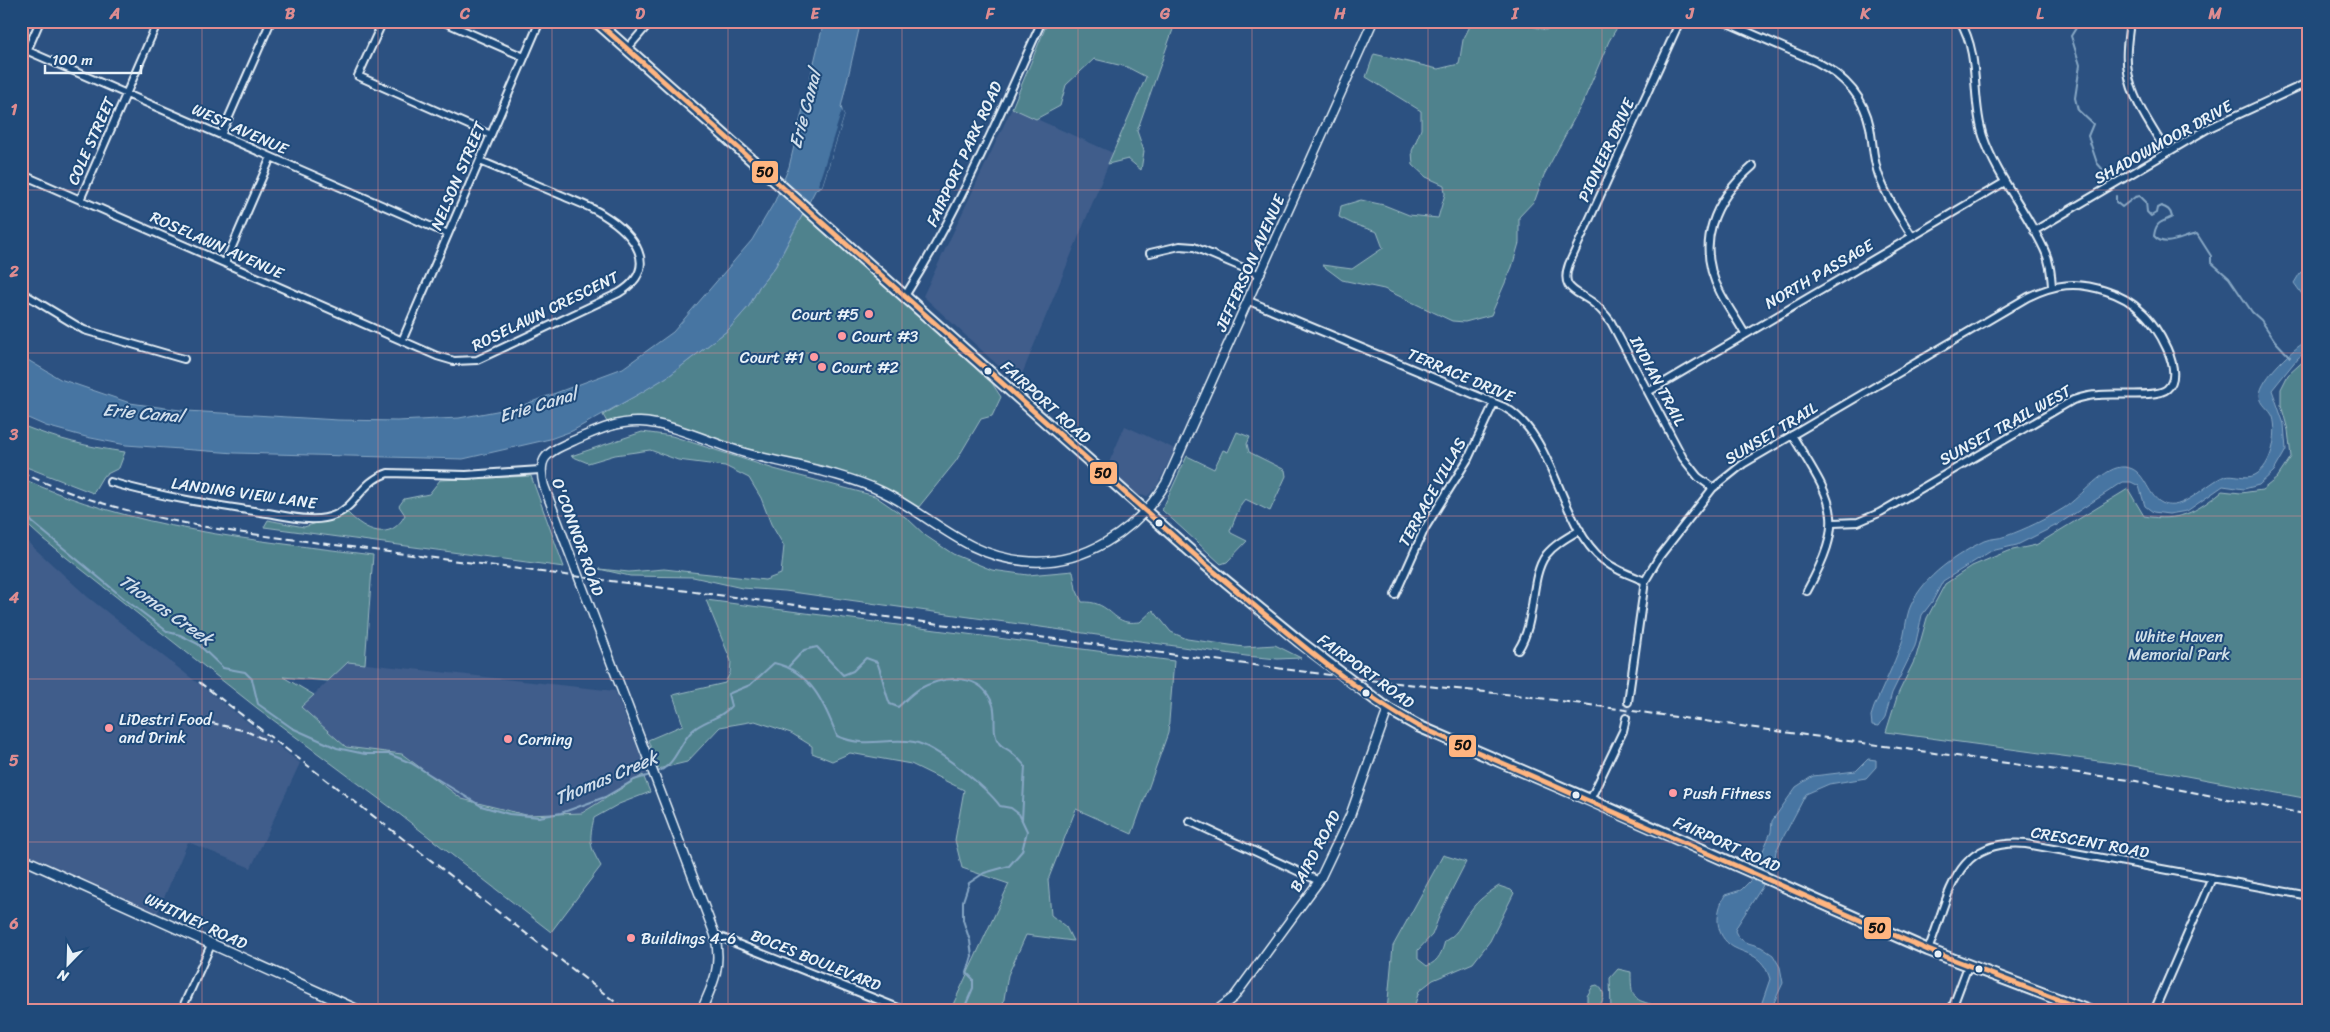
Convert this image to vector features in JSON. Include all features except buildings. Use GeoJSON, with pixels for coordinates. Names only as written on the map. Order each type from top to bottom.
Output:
{"type":"FeatureCollection","features":[{"type":"Feature","properties":{"kind":"main road","name":"FAIRPORT ROAD"},"geometry":{"type":"LineString","coordinates":[[596,21],[1145,511],[1267,617],[1388,709],[1432,733],[1590,800],[1928,950],[2089,1011]]}},
{"type":"Feature","properties":{"kind":"main road","name":"WHITNEY ROAD"},"geometry":{"type":"LineString","coordinates":[[21,858],[360,1011]]}},
{"type":"Feature","properties":{"kind":"street"},"geometry":{"type":"LineString","coordinates":[[24,49],[40,21]]}},
{"type":"Feature","properties":{"kind":"street","name":"COLE STREET"},"geometry":{"type":"LineString","coordinates":[[80,200],[158,21]]}},
{"type":"Feature","properties":{"kind":"street"},"geometry":{"type":"LineString","coordinates":[[221,135],[271,21]]}},
{"type":"Feature","properties":{"kind":"street"},"geometry":{"type":"LineString","coordinates":[[383,21],[358,76],[491,135]]}},
{"type":"Feature","properties":{"kind":"street"},"geometry":{"type":"LineString","coordinates":[[442,21],[524,57]]}},
{"type":"Feature","properties":{"kind":"street","name":"NELSON STREET"},"geometry":{"type":"LineString","coordinates":[[402,341],[540,21]]}},
{"type":"Feature","properties":{"kind":"street"},"geometry":{"type":"LineString","coordinates":[[627,49],[651,21]]}},
{"type":"Feature","properties":{"kind":"street","name":"FAIRPORT PARK ROAD"},"geometry":{"type":"LineString","coordinates":[[905,296],[934,249],[968,184],[1042,21]]}},
{"type":"Feature","properties":{"kind":"street","name":"JEFFERSON AVENUE"},"geometry":{"type":"LineString","coordinates":[[1145,511],[1166,483],[1373,21]]}},
{"type":"Feature","properties":{"kind":"street","name":"PIONEER DRIVE"},"geometry":{"type":"LineString","coordinates":[[1573,291],[1568,285],[1566,276],[1569,264],[1680,21]]}},
{"type":"Feature","properties":{"kind":"street"},"geometry":{"type":"LineString","coordinates":[[1724,21],[1817,62],[1838,74],[1849,85],[1858,96],[1867,115],[1872,150],[1883,187],[1912,236]]}},
{"type":"Feature","properties":{"kind":"street"},"geometry":{"type":"LineString","coordinates":[[1960,21],[1973,59],[1982,133],[1992,158],[2048,259],[2052,286]]}},
{"type":"Feature","properties":{"kind":"street"},"geometry":{"type":"LineString","coordinates":[[2130,21],[2126,49],[2129,80],[2136,98],[2167,153]]}},
{"type":"Feature","properties":{"kind":"street","name":"WEST AVENUE"},"geometry":{"type":"LineString","coordinates":[[24,49],[448,234]]}},
{"type":"Feature","properties":{"kind":"street","name":"SHADOWMOOR DRIVE"},"geometry":{"type":"LineString","coordinates":[[2034,231],[2209,128],[2309,82]]}},
{"type":"Feature","properties":{"kind":"street"},"geometry":{"type":"LineString","coordinates":[[225,263],[271,158]]}},
{"type":"Feature","properties":{"kind":"street","name":"ROSELAWN CRESCENT"},"geometry":{"type":"LineString","coordinates":[[402,341],[443,358],[460,361],[477,360],[619,293],[631,285],[637,276],[641,260],[637,246],[629,235],[602,214],[480,161]]}},
{"type":"Feature","properties":{"kind":"street"},"geometry":{"type":"LineString","coordinates":[[1745,334],[1718,287],[1713,272],[1709,246],[1712,221],[1721,201],[1738,180],[1753,166]]}},
{"type":"Feature","properties":{"kind":"street","name":"ROSELAWN AVENUE"},"geometry":{"type":"LineString","coordinates":[[21,174],[402,341]]}},
{"type":"Feature","properties":{"kind":"street","name":"NORTH PASSAGE"},"geometry":{"type":"LineString","coordinates":[[1648,392],[2005,182]]}},
{"type":"Feature","properties":{"kind":"street"},"geometry":{"type":"LineString","coordinates":[[1150,253],[1180,246],[1194,247],[1260,275]]}},
{"type":"Feature","properties":{"kind":"street","name":"SUNSET TRAIL WEST"},"geometry":{"type":"LineString","coordinates":[[1833,523],[1858,522],[1879,513],[2073,400],[2093,395],[2154,393],[2166,390],[2173,377],[2170,359],[2161,337],[2142,312],[2126,300],[2106,291],[2078,285],[2052,286]]}},
{"type":"Feature","properties":{"kind":"street","name":"SUNSET TRAIL"},"geometry":{"type":"LineString","coordinates":[[1628,702],[1645,581],[1659,557],[1713,488],[1743,464],[2028,297],[2052,286]]}},
{"type":"Feature","properties":{"kind":"street","name":"INDIAN TRAIL"},"geometry":{"type":"LineString","coordinates":[[1573,291],[1599,308],[1611,322],[1683,458],[1698,477],[1713,488]]}},
{"type":"Feature","properties":{"kind":"street"},"geometry":{"type":"LineString","coordinates":[[21,292],[84,330],[184,359]]}},
{"type":"Feature","properties":{"kind":"street","name":"TERRACE DRIVE"},"geometry":{"type":"LineString","coordinates":[[1249,301],[1494,403],[1518,416],[1527,426],[1580,530],[1592,549],[1602,560],[1614,568],[1645,581]]}},
{"type":"Feature","properties":{"kind":"street","name":"TERRACE VILLAS"},"geometry":{"type":"LineString","coordinates":[[1395,595],[1425,528],[1468,459],[1494,403]]}},
{"type":"Feature","properties":{"kind":"street","name":"O'CONNOR ROAD"},"geometry":{"type":"LineString","coordinates":[[701,1011],[716,973],[719,956],[715,935],[577,576],[540,470],[544,457],[550,452],[591,433],[621,423],[651,423],[745,453],[867,486],[895,499],[961,542],[981,552],[1024,562],[1044,562],[1066,558],[1091,550],[1118,535],[1145,511]]}},
{"type":"Feature","properties":{"kind":"street"},"geometry":{"type":"LineString","coordinates":[[1792,435],[1824,489],[1833,523],[1824,557],[1806,591]]}},
{"type":"Feature","properties":{"kind":"street","name":"LANDING VIEW LANE"},"geometry":{"type":"LineString","coordinates":[[110,482],[187,502],[312,519],[336,515],[349,505],[365,485],[388,473],[466,475],[540,470]]}},
{"type":"Feature","properties":{"kind":"street"},"geometry":{"type":"LineString","coordinates":[[1518,650],[1525,639],[1542,563],[1551,550],[1580,530]]}},
{"type":"Feature","properties":{"kind":"street","name":"BAIRD ROAD"},"geometry":{"type":"LineString","coordinates":[[1216,1011],[1234,997],[1319,880],[1350,816],[1388,709]]}},
{"type":"Feature","properties":{"kind":"street"},"geometry":{"type":"LineString","coordinates":[[1590,800],[1623,731],[1626,718]]}},
{"type":"Feature","properties":{"kind":"street"},"geometry":{"type":"LineString","coordinates":[[1189,822],[1319,880]]}},
{"type":"Feature","properties":{"kind":"street","name":"CRESCENT ROAD"},"geometry":{"type":"LineString","coordinates":[[1928,950],[1958,873],[1970,858],[1989,847],[2007,843],[2026,844],[2309,896]]}},
{"type":"Feature","properties":{"kind":"street"},"geometry":{"type":"LineString","coordinates":[[2154,1011],[2212,878]]}},
{"type":"Feature","properties":{"kind":"street","name":"BOCES BOULEVARD"},"geometry":{"type":"LineString","coordinates":[[715,935],[772,956],[906,1011]]}},
{"type":"Feature","properties":{"kind":"street"},"geometry":{"type":"LineString","coordinates":[[181,1011],[211,945]]}},
{"type":"Feature","properties":{"kind":"street"},"geometry":{"type":"LineString","coordinates":[[1951,1011],[1968,966]]}},
{"type":"Feature","properties":{"kind":"street"},"geometry":{"type":"LineString","coordinates":[[2296,1011],[2309,1007]]}},
{"type":"Feature","properties":{"kind":"shaded area"},"geometry":{"type":"Polygon","coordinates":[[[1012,108],[1113,153],[1018,384],[923,296],[1012,108]]]}},
{"type":"Feature","properties":{"kind":"shaded area"},"geometry":{"type":"Polygon","coordinates":[[[1125,426],[1175,449],[1157,486],[1148,496],[1138,495],[1107,467],[1125,426]]]}},
{"type":"Feature","properties":{"kind":"shaded area"},"geometry":{"type":"Polygon","coordinates":[[[21,536],[89,598],[300,763],[251,868],[188,842],[157,914],[21,851],[21,536]]]}},
{"type":"Feature","properties":{"kind":"shaded area"},"geometry":{"type":"Polygon","coordinates":[[[348,662],[615,691],[647,773],[582,813],[526,815],[462,799],[402,754],[346,747],[301,707],[348,662]]]}},
{"type":"Feature","properties":{"kind":"green space"},"geometry":{"type":"Polygon","coordinates":[[[1048,21],[1176,21],[1137,131],[1144,151],[1141,170],[1128,159],[1108,164],[1146,77],[1127,67],[1094,59],[1066,85],[1060,106],[1036,119],[1012,108],[1048,21]]]}},
{"type":"Feature","properties":{"kind":"green space"},"geometry":{"type":"Polygon","coordinates":[[[1478,21],[1512,21],[1546,30],[1560,21],[1621,21],[1609,41],[1583,102],[1544,175],[1535,200],[1519,217],[1519,243],[1512,267],[1491,315],[1465,322],[1452,321],[1384,289],[1342,280],[1322,265],[1352,269],[1383,248],[1377,232],[1339,217],[1341,206],[1361,200],[1384,205],[1409,215],[1438,218],[1445,194],[1444,185],[1426,177],[1413,165],[1412,151],[1421,129],[1421,111],[1366,77],[1374,54],[1438,69],[1459,64],[1463,40],[1471,24],[1478,21]]]}},
{"type":"Feature","properties":{"kind":"green space"},"geometry":{"type":"Polygon","coordinates":[[[803,214],[992,383],[1001,397],[992,416],[981,419],[956,461],[918,508],[898,496],[856,478],[746,449],[667,422],[654,419],[628,418],[607,422],[603,415],[670,375],[728,330],[749,306],[759,287],[775,267],[803,214]]]}},
{"type":"Feature","properties":{"kind":"green space","name":"White Haven Memorial Park"},"geometry":{"type":"Polygon","coordinates":[[[2309,356],[2309,799],[2128,765],[1886,732],[1898,694],[1916,657],[1927,618],[1945,584],[1972,566],[2008,551],[2036,545],[2128,489],[2144,516],[2156,518],[2177,517],[2186,514],[2203,505],[2222,491],[2241,493],[2262,490],[2277,478],[2291,457],[2288,430],[2281,405],[2281,389],[2288,375],[2309,356]]]}},
{"type":"Feature","properties":{"kind":"green space"},"geometry":{"type":"Polygon","coordinates":[[[21,425],[72,442],[125,452],[119,468],[103,476],[93,493],[21,465],[21,425]]]}},
{"type":"Feature","properties":{"kind":"green space"},"geometry":{"type":"Polygon","coordinates":[[[642,432],[672,436],[774,469],[875,496],[908,519],[926,536],[953,554],[992,570],[1028,575],[1073,571],[1076,589],[1082,602],[1098,604],[1122,620],[1140,622],[1153,610],[1171,632],[1187,639],[1244,647],[1275,645],[1301,658],[1278,659],[1246,656],[785,591],[742,588],[693,577],[630,576],[599,569],[629,572],[664,569],[765,580],[781,574],[784,546],[771,524],[761,498],[749,478],[725,466],[678,460],[650,450],[615,455],[588,463],[571,456],[642,432]]]}},
{"type":"Feature","properties":{"kind":"green space"},"geometry":{"type":"Polygon","coordinates":[[[1237,432],[1250,437],[1247,444],[1249,452],[1285,470],[1286,476],[1270,511],[1245,499],[1241,504],[1230,531],[1247,541],[1227,562],[1221,564],[1162,510],[1187,456],[1214,469],[1223,450],[1228,452],[1237,432]]]}},
{"type":"Feature","properties":{"kind":"green space"},"geometry":{"type":"Polygon","coordinates":[[[531,476],[564,567],[264,527],[268,520],[304,527],[348,513],[370,529],[385,531],[393,529],[405,515],[399,506],[404,499],[429,494],[440,480],[531,476]]]}},
{"type":"Feature","properties":{"kind":"green space"},"geometry":{"type":"Polygon","coordinates":[[[21,478],[63,495],[150,521],[283,544],[373,555],[365,664],[348,662],[328,681],[283,677],[314,695],[301,707],[346,747],[402,754],[462,799],[526,815],[582,813],[643,775],[650,792],[619,804],[594,818],[591,843],[601,866],[551,932],[398,813],[257,708],[43,539],[21,519],[21,478]]]}},
{"type":"Feature","properties":{"kind":"green space"},"geometry":{"type":"Polygon","coordinates":[[[706,600],[1174,661],[1168,733],[1132,834],[1076,809],[1048,880],[1051,915],[1066,927],[1073,941],[1026,935],[1008,975],[1002,1011],[950,1011],[1009,884],[962,868],[955,840],[964,790],[911,764],[850,753],[832,761],[812,753],[812,746],[791,733],[755,721],[720,727],[687,762],[658,769],[648,740],[683,725],[673,695],[725,683],[730,673],[731,661],[706,600]]]}},
{"type":"Feature","properties":{"kind":"green space"},"geometry":{"type":"Polygon","coordinates":[[[1443,855],[1466,862],[1442,909],[1432,935],[1418,950],[1418,959],[1427,966],[1437,959],[1445,941],[1457,931],[1474,906],[1484,897],[1499,886],[1514,893],[1490,941],[1473,963],[1433,980],[1419,991],[1413,1011],[1387,1011],[1393,946],[1443,855]]]}},
{"type":"Feature","properties":{"kind":"green space"},"geometry":{"type":"Polygon","coordinates":[[[1618,969],[1631,972],[1632,990],[1636,998],[1662,1008],[1663,1011],[1611,1011],[1610,978],[1618,969]]]}},
{"type":"Feature","properties":{"kind":"green space"},"geometry":{"type":"Polygon","coordinates":[[[1597,985],[1602,991],[1603,997],[1601,1004],[1594,1008],[1587,1002],[1587,996],[1593,986],[1597,985]]]}},
{"type":"Feature","properties":{"kind":"water","name":"Erie Canal"},"geometry":{"type":"Polygon","coordinates":[[[824,21],[861,21],[841,107],[844,116],[822,186],[816,189],[775,267],[759,287],[749,306],[728,330],[670,375],[572,431],[550,439],[463,459],[235,453],[126,445],[46,426],[21,415],[21,356],[60,379],[130,403],[187,411],[338,420],[397,421],[459,418],[518,407],[623,368],[673,332],[752,240],[775,201],[789,167],[824,21]]]}},
{"type":"Feature","properties":{"kind":"water"},"geometry":{"type":"Polygon","coordinates":[[[2309,264],[2309,304],[2294,283],[2309,264]]]}},
{"type":"Feature","properties":{"kind":"water"},"geometry":{"type":"Polygon","coordinates":[[[2309,340],[2309,352],[2305,352],[2297,359],[2272,390],[2284,424],[2286,450],[2274,471],[2259,485],[2244,489],[2223,486],[2187,511],[2169,514],[2153,512],[2145,506],[2139,486],[2131,482],[2123,482],[2057,525],[2017,545],[1991,551],[1943,581],[1932,602],[1922,615],[1915,646],[1892,693],[1885,717],[1879,726],[1872,725],[1871,716],[1901,645],[1911,605],[1924,584],[1942,567],[1952,559],[1984,541],[2003,537],[2036,524],[2064,508],[2101,476],[2117,468],[2125,467],[2137,472],[2152,494],[2162,503],[2169,505],[2186,501],[2225,476],[2247,477],[2255,475],[2266,465],[2272,449],[2275,432],[2273,417],[2260,398],[2262,388],[2279,364],[2295,349],[2309,340]]]}},
{"type":"Feature","properties":{"kind":"water"},"geometry":{"type":"Polygon","coordinates":[[[1868,759],[1876,760],[1876,767],[1866,778],[1829,784],[1806,794],[1776,851],[1774,866],[1769,869],[1762,887],[1737,926],[1735,931],[1738,937],[1745,942],[1761,947],[1773,955],[1780,967],[1783,983],[1770,1011],[1759,1011],[1770,979],[1765,967],[1758,959],[1733,947],[1722,936],[1719,930],[1718,916],[1725,895],[1741,890],[1750,881],[1771,832],[1772,821],[1796,787],[1813,776],[1856,771],[1868,759]]]}},
{"type":"Feature","properties":{"kind":"pier"},"geometry":{"type":"Polygon","coordinates":[[[842,110],[844,116],[822,186],[818,185],[842,110]]]}},
{"type":"Feature","properties":{"kind":"waterway"},"geometry":{"type":"LineString","coordinates":[[2056,21],[2061,24],[2077,23],[2071,36],[2080,65],[2075,98],[2078,110],[2093,124],[2088,136],[2097,163],[2107,177]]}},
{"type":"Feature","properties":{"kind":"waterway"},"geometry":{"type":"LineString","coordinates":[[2116,196],[2116,202],[2122,207],[2135,197],[2140,196],[2146,202],[2147,212],[2151,216],[2161,206],[2171,213],[2172,217],[2160,223],[2156,228],[2154,236],[2158,240],[2169,242],[2197,234],[2211,256],[2211,262],[2229,278],[2252,312],[2261,320],[2275,341],[2290,357]]}},
{"type":"Feature","properties":{"kind":"waterway","name":"Thomas Creek"},"geometry":{"type":"LineString","coordinates":[[21,504],[32,522],[127,601],[168,632],[180,635],[198,644],[223,668],[245,672],[252,679],[258,704],[292,728],[337,748],[365,754],[389,754],[411,763],[481,806],[509,814],[539,817],[561,813],[605,797],[634,780],[650,775]]}},
{"type":"Feature","properties":{"kind":"waterway"},"geometry":{"type":"LineString","coordinates":[[789,666],[804,650],[817,647],[843,675],[853,671],[866,658],[877,662],[890,704],[898,707],[919,689],[940,681],[962,679],[980,687],[988,694],[993,705],[995,734],[999,743],[1015,755],[1025,766],[1022,820]]}},
{"type":"Feature","properties":{"kind":"waterway","name":"Thomas Creek"},"geometry":{"type":"LineString","coordinates":[[655,773],[668,765],[696,727],[722,714],[731,706],[728,694],[750,685],[774,663],[787,667],[807,681],[822,701],[837,736],[858,742],[904,741],[923,745],[960,769],[984,789],[1000,806],[1011,808],[1019,814],[1027,831],[1022,851],[1009,866],[984,873],[969,883],[963,901],[963,920],[970,941],[972,956],[967,973],[973,979],[973,988],[963,1011]]}},
{"type":"Feature","properties":{"kind":"tunnel"},"geometry":{"type":"LineString","coordinates":[[1626,718],[1628,702]]}},
{"type":"Feature","properties":{"kind":"railway"},"geometry":{"type":"LineString","coordinates":[[21,472],[73,494],[126,510],[236,532],[1368,680],[1525,696],[2136,781],[2309,815]]}},
{"type":"Feature","properties":{"kind":"railway"},"geometry":{"type":"LineString","coordinates":[[199,682],[627,1011]]}},
{"type":"Feature","properties":{"kind":"railway"},"geometry":{"type":"LineString","coordinates":[[199,720],[246,731],[270,742]]}},
{"type":"Feature","properties":{"kind":"transit line","name":"50"},"geometry":{"type":"LineString","coordinates":[[596,21],[1206,565],[1362,691],[1418,726],[1928,950],[2088,1011]]}},
{"type":"Feature","properties":{"kind":"place","name":"Court #5"},"geometry":{"type":"Point","coordinates":[869,314]}},
{"type":"Feature","properties":{"kind":"place","name":"Court #3"},"geometry":{"type":"Point","coordinates":[842,336]}},
{"type":"Feature","properties":{"kind":"place","name":"Court #1"},"geometry":{"type":"Point","coordinates":[814,357]}},
{"type":"Feature","properties":{"kind":"place","name":"Court #2"},"geometry":{"type":"Point","coordinates":[822,367]}},
{"type":"Feature","properties":{"kind":"place","name":"LiDestri Food and Drink"},"geometry":{"type":"Point","coordinates":[109,728]}},
{"type":"Feature","properties":{"kind":"place","name":"Corning"},"geometry":{"type":"Point","coordinates":[508,739]}},
{"type":"Feature","properties":{"kind":"place","name":"Push Fitness"},"geometry":{"type":"Point","coordinates":[1673,793]}},
{"type":"Feature","properties":{"kind":"place","name":"Buildings 4-6"},"geometry":{"type":"Point","coordinates":[631,938]}}]}
